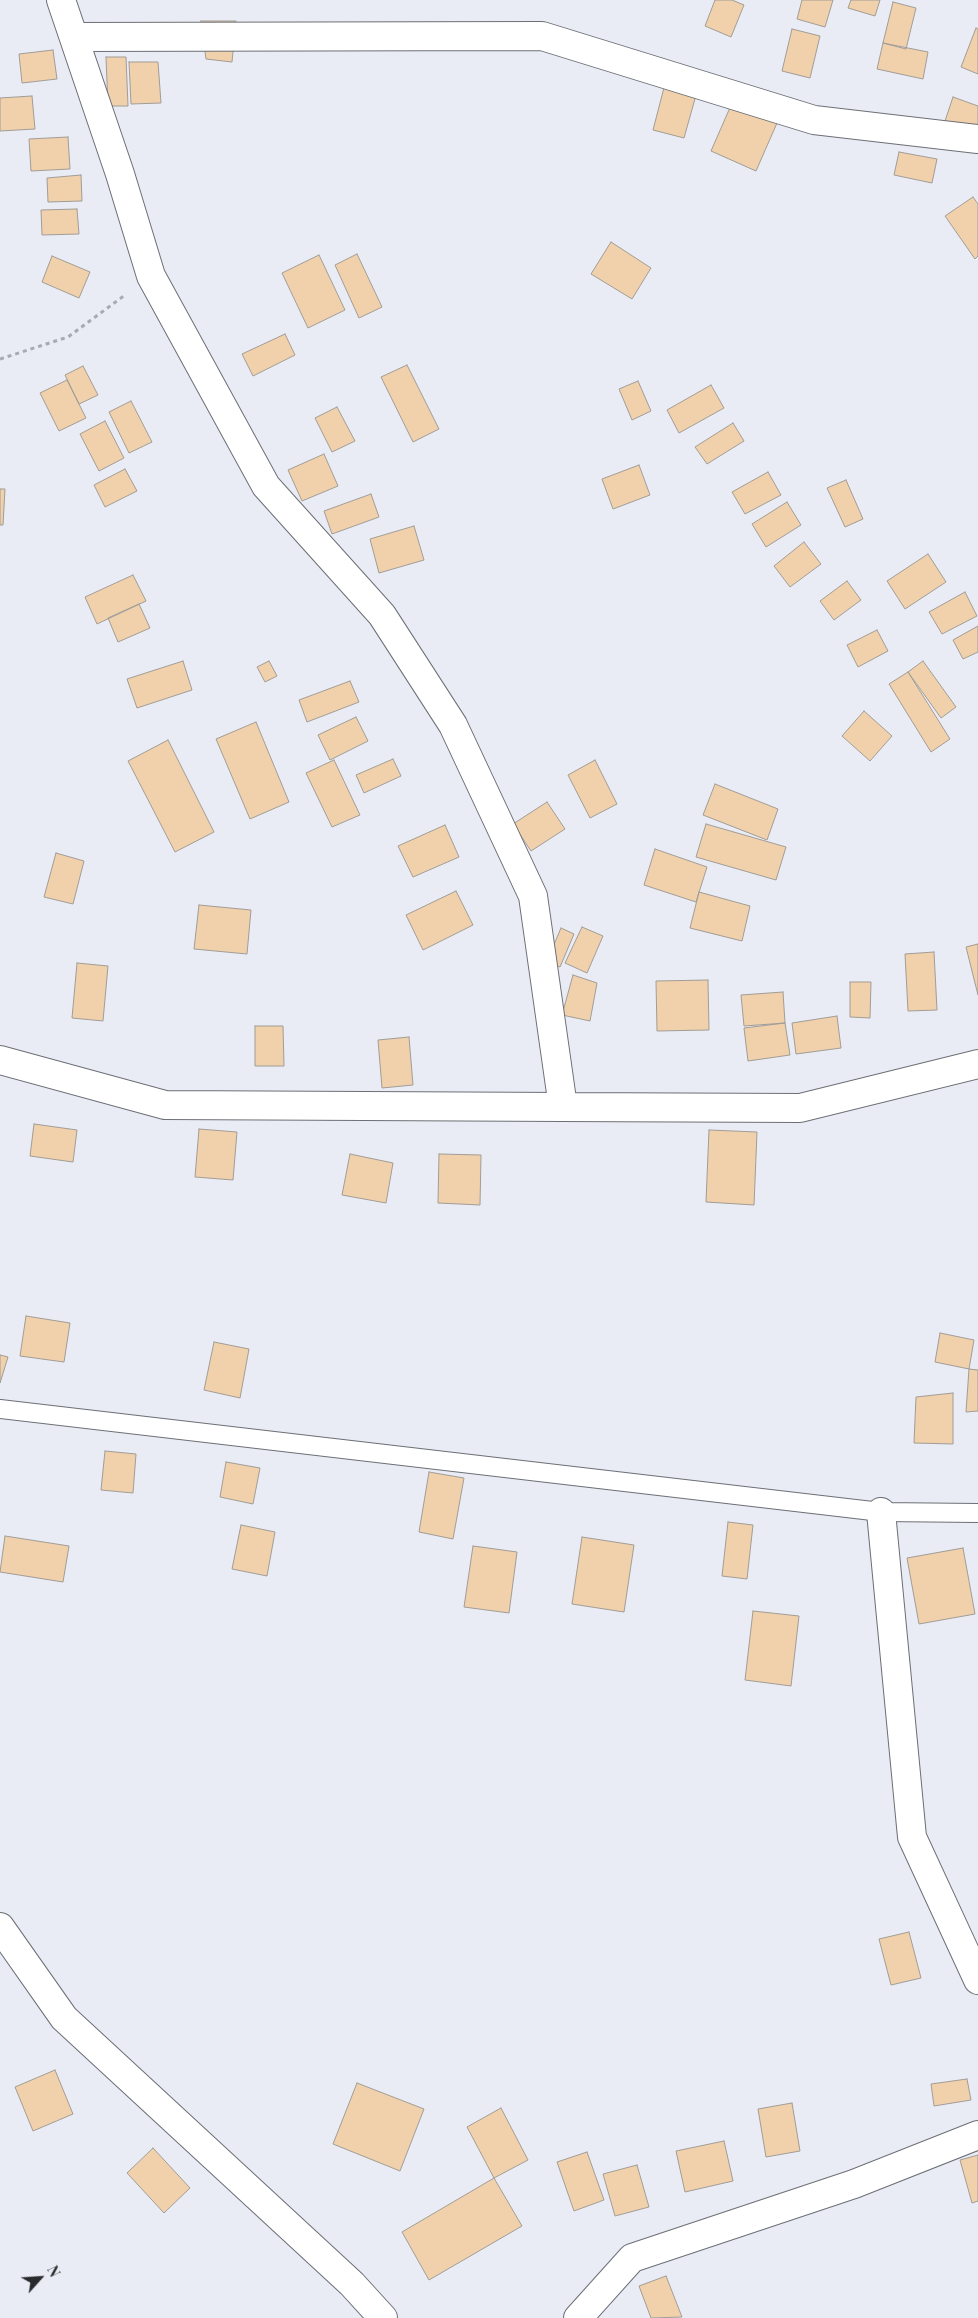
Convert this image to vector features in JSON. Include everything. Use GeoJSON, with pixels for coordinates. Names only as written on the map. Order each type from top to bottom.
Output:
{"type":"FeatureCollection","features":[{"type":"Feature","properties":{"kind":"street"},"geometry":{"type":"LineString","coordinates":[[61,0],[120,174],[151,276],[266,486],[382,615],[453,725],[533,896],[564,1107]]}},
{"type":"Feature","properties":{"kind":"street"},"geometry":{"type":"LineString","coordinates":[[74,38],[542,36],[814,120],[978,139]]}},
{"type":"Feature","properties":{"kind":"street"},"geometry":{"type":"LineString","coordinates":[[0,1060],[165,1105],[800,1108],[978,1064]]}},
{"type":"Feature","properties":{"kind":"street"},"geometry":{"type":"LineString","coordinates":[[881,1512],[912,1837],[978,1980]]}},
{"type":"Feature","properties":{"kind":"street"},"geometry":{"type":"LineString","coordinates":[[0,1927],[64,2018],[352,2284],[383,2318]]}},
{"type":"Feature","properties":{"kind":"street"},"geometry":{"type":"LineString","coordinates":[[578,2318],[632,2258],[854,2184],[978,2135]]}},
{"type":"Feature","properties":{"kind":"lane"},"geometry":{"type":"LineString","coordinates":[[0,1409],[881,1512],[978,1513]]}},
{"type":"Feature","properties":{"kind":"path"},"geometry":{"type":"LineString","coordinates":[[0,359],[68,337],[151,276]]}},
{"type":"Feature","properties":{"kind":"building"},"geometry":{"type":"Polygon","coordinates":[[[715,0],[732,0],[744,5],[731,37],[705,26],[715,0]]]}},
{"type":"Feature","properties":{"kind":"building"},"geometry":{"type":"Polygon","coordinates":[[[802,0],[833,0],[825,27],[797,19],[802,0]]]}},
{"type":"Feature","properties":{"kind":"building"},"geometry":{"type":"Polygon","coordinates":[[[851,0],[880,0],[875,16],[848,8],[851,0]]]}},
{"type":"Feature","properties":{"kind":"building"},"geometry":{"type":"Polygon","coordinates":[[[893,2],[916,8],[906,49],[883,43],[893,2]]]}},
{"type":"Feature","properties":{"kind":"building"},"geometry":{"type":"Polygon","coordinates":[[[201,21],[236,21],[232,62],[206,59],[201,21]]]}},
{"type":"Feature","properties":{"kind":"building"},"geometry":{"type":"Polygon","coordinates":[[[976,28],[978,29],[978,74],[961,67],[976,28]]]}},
{"type":"Feature","properties":{"kind":"building"},"geometry":{"type":"Polygon","coordinates":[[[792,29],[820,36],[810,78],[782,71],[792,29]]]}},
{"type":"Feature","properties":{"kind":"building"},"geometry":{"type":"Polygon","coordinates":[[[883,43],[928,52],[923,79],[877,69],[883,43]]]}},
{"type":"Feature","properties":{"kind":"building"},"geometry":{"type":"Polygon","coordinates":[[[53,50],[57,79],[22,83],[19,54],[53,50]]]}},
{"type":"Feature","properties":{"kind":"building"},"geometry":{"type":"Polygon","coordinates":[[[106,57],[126,57],[128,106],[108,106],[106,57]]]}},
{"type":"Feature","properties":{"kind":"building"},"geometry":{"type":"Polygon","coordinates":[[[129,62],[158,62],[161,103],[131,104],[129,62]]]}},
{"type":"Feature","properties":{"kind":"building"},"geometry":{"type":"Polygon","coordinates":[[[666,80],[698,88],[684,138],[653,130],[666,80]]]}},
{"type":"Feature","properties":{"kind":"building"},"geometry":{"type":"Polygon","coordinates":[[[32,96],[35,129],[0,131],[0,98],[32,96]]]}},
{"type":"Feature","properties":{"kind":"building"},"geometry":{"type":"Polygon","coordinates":[[[953,97],[978,106],[978,133],[945,121],[953,97]]]}},
{"type":"Feature","properties":{"kind":"building"},"geometry":{"type":"Polygon","coordinates":[[[732,103],[777,123],[756,171],[711,151],[732,103]]]}},
{"type":"Feature","properties":{"kind":"building"},"geometry":{"type":"Polygon","coordinates":[[[68,137],[70,169],[31,171],[29,139],[68,137]]]}},
{"type":"Feature","properties":{"kind":"building"},"geometry":{"type":"Polygon","coordinates":[[[899,152],[937,159],[932,183],[894,175],[899,152]]]}},
{"type":"Feature","properties":{"kind":"building"},"geometry":{"type":"Polygon","coordinates":[[[81,175],[82,201],[48,202],[47,178],[81,175]]]}},
{"type":"Feature","properties":{"kind":"building"},"geometry":{"type":"Polygon","coordinates":[[[973,197],[978,204],[978,256],[975,259],[945,216],[973,197]]]}},
{"type":"Feature","properties":{"kind":"building"},"geometry":{"type":"Polygon","coordinates":[[[77,209],[79,234],[42,235],[41,210],[77,209]]]}},
{"type":"Feature","properties":{"kind":"building"},"geometry":{"type":"Polygon","coordinates":[[[611,242],[651,268],[632,299],[591,274],[611,242]]]}},
{"type":"Feature","properties":{"kind":"building"},"geometry":{"type":"Polygon","coordinates":[[[357,254],[382,307],[359,318],[335,265],[357,254]]]}},
{"type":"Feature","properties":{"kind":"building"},"geometry":{"type":"Polygon","coordinates":[[[319,255],[345,310],[308,328],[282,273],[319,255]]]}},
{"type":"Feature","properties":{"kind":"building"},"geometry":{"type":"Polygon","coordinates":[[[52,256],[90,272],[79,298],[42,282],[52,256]]]}},
{"type":"Feature","properties":{"kind":"building"},"geometry":{"type":"Polygon","coordinates":[[[285,334],[295,355],[253,376],[242,354],[285,334]]]}},
{"type":"Feature","properties":{"kind":"building"},"geometry":{"type":"Polygon","coordinates":[[[407,365],[439,429],[413,442],[381,377],[407,365]]]}},
{"type":"Feature","properties":{"kind":"building"},"geometry":{"type":"Polygon","coordinates":[[[83,366],[98,395],[79,404],[65,375],[83,366]]]}},
{"type":"Feature","properties":{"kind":"building"},"geometry":{"type":"Polygon","coordinates":[[[67,380],[86,418],[59,431],[40,393],[67,380]]]}},
{"type":"Feature","properties":{"kind":"building"},"geometry":{"type":"Polygon","coordinates":[[[638,381],[651,411],[632,420],[619,389],[638,381]]]}},
{"type":"Feature","properties":{"kind":"building"},"geometry":{"type":"Polygon","coordinates":[[[711,385],[724,408],[679,433],[667,410],[711,385]]]}},
{"type":"Feature","properties":{"kind":"building"},"geometry":{"type":"Polygon","coordinates":[[[131,401],[152,442],[129,453],[109,412],[131,401]]]}},
{"type":"Feature","properties":{"kind":"building"},"geometry":{"type":"Polygon","coordinates":[[[337,407],[355,441],[332,452],[315,418],[337,407]]]}},
{"type":"Feature","properties":{"kind":"building"},"geometry":{"type":"Polygon","coordinates":[[[105,421],[124,458],[99,471],[80,434],[105,421]]]}},
{"type":"Feature","properties":{"kind":"building"},"geometry":{"type":"Polygon","coordinates":[[[733,423],[744,441],[707,464],[695,447],[733,423]]]}},
{"type":"Feature","properties":{"kind":"building"},"geometry":{"type":"Polygon","coordinates":[[[324,454],[338,486],[302,501],[288,470],[324,454]]]}},
{"type":"Feature","properties":{"kind":"building"},"geometry":{"type":"Polygon","coordinates":[[[639,465],[650,495],[613,509],[602,479],[639,465]]]}},
{"type":"Feature","properties":{"kind":"building"},"geometry":{"type":"Polygon","coordinates":[[[125,469],[137,491],[105,507],[94,485],[125,469]]]}},
{"type":"Feature","properties":{"kind":"building"},"geometry":{"type":"Polygon","coordinates":[[[768,472],[781,495],[745,514],[732,492],[768,472]]]}},
{"type":"Feature","properties":{"kind":"building"},"geometry":{"type":"Polygon","coordinates":[[[846,480],[863,519],[845,527],[827,488],[846,480]]]}},
{"type":"Feature","properties":{"kind":"building"},"geometry":{"type":"Polygon","coordinates":[[[0,489],[5,489],[3,525],[0,525],[0,489]]]}},
{"type":"Feature","properties":{"kind":"building"},"geometry":{"type":"Polygon","coordinates":[[[371,494],[379,517],[332,534],[324,511],[371,494]]]}},
{"type":"Feature","properties":{"kind":"building"},"geometry":{"type":"Polygon","coordinates":[[[787,502],[801,525],[766,547],[752,524],[787,502]]]}},
{"type":"Feature","properties":{"kind":"building"},"geometry":{"type":"Polygon","coordinates":[[[414,526],[424,560],[379,573],[370,539],[414,526]]]}},
{"type":"Feature","properties":{"kind":"building"},"geometry":{"type":"Polygon","coordinates":[[[804,542],[821,564],[790,587],[774,566],[804,542]]]}},
{"type":"Feature","properties":{"kind":"building"},"geometry":{"type":"Polygon","coordinates":[[[928,554],[946,582],[905,609],[887,581],[928,554]]]}},
{"type":"Feature","properties":{"kind":"building"},"geometry":{"type":"Polygon","coordinates":[[[133,575],[146,601],[97,624],[85,597],[133,575]]]}},
{"type":"Feature","properties":{"kind":"building"},"geometry":{"type":"Polygon","coordinates":[[[847,581],[861,600],[834,620],[820,601],[847,581]]]}},
{"type":"Feature","properties":{"kind":"building"},"geometry":{"type":"Polygon","coordinates":[[[965,592],[977,616],[942,634],[929,612],[965,592]]]}},
{"type":"Feature","properties":{"kind":"building"},"geometry":{"type":"Polygon","coordinates":[[[139,604],[150,628],[118,642],[108,618],[139,604]]]}},
{"type":"Feature","properties":{"kind":"building"},"geometry":{"type":"Polygon","coordinates":[[[978,626],[978,652],[963,659],[953,640],[978,626]]]}},
{"type":"Feature","properties":{"kind":"building"},"geometry":{"type":"Polygon","coordinates":[[[877,630],[888,651],[858,667],[847,645],[877,630]]]}},
{"type":"Feature","properties":{"kind":"building"},"geometry":{"type":"Polygon","coordinates":[[[183,661],[192,690],[137,708],[127,679],[183,661]]]}},
{"type":"Feature","properties":{"kind":"building"},"geometry":{"type":"Polygon","coordinates":[[[269,661],[277,676],[265,682],[257,667],[269,661]]]}},
{"type":"Feature","properties":{"kind":"building"},"geometry":{"type":"Polygon","coordinates":[[[923,661],[956,707],[941,718],[908,672],[923,661]]]}},
{"type":"Feature","properties":{"kind":"building"},"geometry":{"type":"Polygon","coordinates":[[[908,672],[950,739],[931,752],[889,684],[908,672]]]}},
{"type":"Feature","properties":{"kind":"building"},"geometry":{"type":"Polygon","coordinates":[[[350,681],[359,702],[307,722],[299,700],[350,681]]]}},
{"type":"Feature","properties":{"kind":"building"},"geometry":{"type":"Polygon","coordinates":[[[864,711],[892,736],[870,761],[842,736],[864,711]]]}},
{"type":"Feature","properties":{"kind":"building"},"geometry":{"type":"Polygon","coordinates":[[[356,717],[368,741],[330,760],[318,735],[356,717]]]}},
{"type":"Feature","properties":{"kind":"building"},"geometry":{"type":"Polygon","coordinates":[[[256,722],[289,802],[250,819],[216,739],[256,722]]]}},
{"type":"Feature","properties":{"kind":"building"},"geometry":{"type":"Polygon","coordinates":[[[168,740],[214,832],[175,852],[128,761],[168,740]]]}},
{"type":"Feature","properties":{"kind":"building"},"geometry":{"type":"Polygon","coordinates":[[[393,759],[401,776],[364,793],[356,775],[393,759]]]}},
{"type":"Feature","properties":{"kind":"building"},"geometry":{"type":"Polygon","coordinates":[[[334,760],[360,815],[332,827],[306,773],[334,760]]]}},
{"type":"Feature","properties":{"kind":"building"},"geometry":{"type":"Polygon","coordinates":[[[595,760],[617,804],[590,818],[568,775],[595,760]]]}},
{"type":"Feature","properties":{"kind":"building"},"geometry":{"type":"Polygon","coordinates":[[[715,784],[778,809],[767,840],[703,815],[715,784]]]}},
{"type":"Feature","properties":{"kind":"building"},"geometry":{"type":"Polygon","coordinates":[[[547,802],[565,829],[531,851],[513,824],[547,802]]]}},
{"type":"Feature","properties":{"kind":"building"},"geometry":{"type":"Polygon","coordinates":[[[706,824],[786,847],[776,880],[696,857],[706,824]]]}},
{"type":"Feature","properties":{"kind":"building"},"geometry":{"type":"Polygon","coordinates":[[[445,825],[459,857],[413,877],[398,846],[445,825]]]}},
{"type":"Feature","properties":{"kind":"building"},"geometry":{"type":"Polygon","coordinates":[[[655,849],[707,867],[696,902],[644,885],[655,849]]]}},
{"type":"Feature","properties":{"kind":"building"},"geometry":{"type":"Polygon","coordinates":[[[56,853],[84,861],[73,904],[44,897],[56,853]]]}},
{"type":"Feature","properties":{"kind":"building"},"geometry":{"type":"Polygon","coordinates":[[[456,891],[473,925],[423,950],[406,915],[456,891]]]}},
{"type":"Feature","properties":{"kind":"building"},"geometry":{"type":"Polygon","coordinates":[[[699,892],[750,906],[742,941],[690,928],[699,892]]]}},
{"type":"Feature","properties":{"kind":"building"},"geometry":{"type":"Polygon","coordinates":[[[199,905],[251,910],[247,954],[194,949],[199,905]]]}},
{"type":"Feature","properties":{"kind":"building"},"geometry":{"type":"Polygon","coordinates":[[[582,927],[603,936],[587,973],[565,963],[582,927]]]}},
{"type":"Feature","properties":{"kind":"building"},"geometry":{"type":"Polygon","coordinates":[[[561,928],[574,934],[560,967],[547,961],[561,928]]]}},
{"type":"Feature","properties":{"kind":"building"},"geometry":{"type":"Polygon","coordinates":[[[978,944],[978,995],[966,947],[978,944]]]}},
{"type":"Feature","properties":{"kind":"building"},"geometry":{"type":"Polygon","coordinates":[[[934,952],[937,1010],[908,1011],[905,954],[934,952]]]}},
{"type":"Feature","properties":{"kind":"building"},"geometry":{"type":"Polygon","coordinates":[[[77,963],[108,966],[103,1021],[72,1018],[77,963]]]}},
{"type":"Feature","properties":{"kind":"building"},"geometry":{"type":"Polygon","coordinates":[[[573,975],[597,983],[590,1021],[562,1015],[573,975]]]}},
{"type":"Feature","properties":{"kind":"building"},"geometry":{"type":"Polygon","coordinates":[[[708,980],[709,1030],[657,1031],[656,981],[708,980]]]}},
{"type":"Feature","properties":{"kind":"building"},"geometry":{"type":"Polygon","coordinates":[[[850,982],[871,982],[870,1018],[850,1017],[850,982]]]}},
{"type":"Feature","properties":{"kind":"building"},"geometry":{"type":"Polygon","coordinates":[[[783,992],[785,1023],[744,1026],[741,995],[783,992]]]}},
{"type":"Feature","properties":{"kind":"building"},"geometry":{"type":"Polygon","coordinates":[[[837,1016],[841,1048],[796,1054],[792,1023],[837,1016]]]}},
{"type":"Feature","properties":{"kind":"building"},"geometry":{"type":"Polygon","coordinates":[[[785,1023],[790,1055],[748,1061],[744,1028],[785,1023]]]}},
{"type":"Feature","properties":{"kind":"building"},"geometry":{"type":"Polygon","coordinates":[[[255,1026],[283,1026],[284,1066],[255,1066],[255,1026]]]}},
{"type":"Feature","properties":{"kind":"building"},"geometry":{"type":"Polygon","coordinates":[[[409,1037],[413,1085],[382,1088],[378,1040],[409,1037]]]}},
{"type":"Feature","properties":{"kind":"building"},"geometry":{"type":"Polygon","coordinates":[[[34,1124],[77,1130],[73,1162],[30,1156],[34,1124]]]}},
{"type":"Feature","properties":{"kind":"building"},"geometry":{"type":"Polygon","coordinates":[[[199,1129],[237,1132],[233,1180],[195,1177],[199,1129]]]}},
{"type":"Feature","properties":{"kind":"building"},"geometry":{"type":"Polygon","coordinates":[[[709,1130],[757,1132],[754,1205],[706,1202],[709,1130]]]}},
{"type":"Feature","properties":{"kind":"building"},"geometry":{"type":"Polygon","coordinates":[[[350,1154],[393,1163],[386,1203],[342,1195],[350,1154]]]}},
{"type":"Feature","properties":{"kind":"building"},"geometry":{"type":"Polygon","coordinates":[[[439,1154],[481,1155],[480,1205],[438,1203],[439,1154]]]}},
{"type":"Feature","properties":{"kind":"building"},"geometry":{"type":"Polygon","coordinates":[[[26,1316],[70,1323],[64,1362],[20,1356],[26,1316]]]}},
{"type":"Feature","properties":{"kind":"building"},"geometry":{"type":"Polygon","coordinates":[[[940,1333],[974,1340],[969,1369],[935,1362],[940,1333]]]}},
{"type":"Feature","properties":{"kind":"building"},"geometry":{"type":"Polygon","coordinates":[[[214,1342],[249,1349],[240,1398],[204,1390],[214,1342]]]}},
{"type":"Feature","properties":{"kind":"building"},"geometry":{"type":"Polygon","coordinates":[[[0,1355],[8,1357],[0,1383],[0,1355]]]}},
{"type":"Feature","properties":{"kind":"building"},"geometry":{"type":"Polygon","coordinates":[[[969,1369],[978,1370],[978,1411],[966,1412],[969,1369]]]}},
{"type":"Feature","properties":{"kind":"building"},"geometry":{"type":"Polygon","coordinates":[[[953,1393],[953,1444],[914,1443],[916,1397],[953,1393]]]}},
{"type":"Feature","properties":{"kind":"building"},"geometry":{"type":"Polygon","coordinates":[[[105,1451],[136,1454],[133,1493],[101,1490],[105,1451]]]}},
{"type":"Feature","properties":{"kind":"building"},"geometry":{"type":"Polygon","coordinates":[[[226,1462],[260,1468],[253,1504],[220,1497],[226,1462]]]}},
{"type":"Feature","properties":{"kind":"building"},"geometry":{"type":"Polygon","coordinates":[[[429,1472],[464,1478],[453,1539],[419,1532],[429,1472]]]}},
{"type":"Feature","properties":{"kind":"building"},"geometry":{"type":"Polygon","coordinates":[[[728,1522],[753,1525],[747,1579],[722,1576],[728,1522]]]}},
{"type":"Feature","properties":{"kind":"building"},"geometry":{"type":"Polygon","coordinates":[[[241,1525],[275,1532],[267,1576],[232,1569],[241,1525]]]}},
{"type":"Feature","properties":{"kind":"building"},"geometry":{"type":"Polygon","coordinates":[[[5,1536],[69,1546],[63,1582],[0,1572],[5,1536]]]}},
{"type":"Feature","properties":{"kind":"building"},"geometry":{"type":"Polygon","coordinates":[[[582,1537],[634,1545],[624,1612],[572,1604],[582,1537]]]}},
{"type":"Feature","properties":{"kind":"building"},"geometry":{"type":"Polygon","coordinates":[[[473,1546],[517,1552],[509,1613],[464,1607],[473,1546]]]}},
{"type":"Feature","properties":{"kind":"building"},"geometry":{"type":"Polygon","coordinates":[[[963,1548],[975,1614],[919,1624],[907,1558],[963,1548]]]}},
{"type":"Feature","properties":{"kind":"building"},"geometry":{"type":"Polygon","coordinates":[[[753,1611],[799,1616],[791,1686],[745,1680],[753,1611]]]}},
{"type":"Feature","properties":{"kind":"building"},"geometry":{"type":"Polygon","coordinates":[[[909,1932],[921,1978],[891,1985],[879,1939],[909,1932]]]}},
{"type":"Feature","properties":{"kind":"building"},"geometry":{"type":"Polygon","coordinates":[[[55,2070],[73,2114],[33,2131],[15,2087],[55,2070]]]}},
{"type":"Feature","properties":{"kind":"building"},"geometry":{"type":"Polygon","coordinates":[[[967,2079],[971,2100],[934,2106],[931,2084],[967,2079]]]}},
{"type":"Feature","properties":{"kind":"building"},"geometry":{"type":"Polygon","coordinates":[[[357,2083],[424,2109],[400,2171],[333,2144],[357,2083]]]}},
{"type":"Feature","properties":{"kind":"building"},"geometry":{"type":"Polygon","coordinates":[[[792,2103],[800,2151],[766,2157],[758,2109],[792,2103]]]}},
{"type":"Feature","properties":{"kind":"building"},"geometry":{"type":"Polygon","coordinates":[[[501,2108],[528,2160],[494,2178],[467,2127],[501,2108]]]}},
{"type":"Feature","properties":{"kind":"building"},"geometry":{"type":"Polygon","coordinates":[[[724,2141],[733,2181],[685,2192],[676,2151],[724,2141]]]}},
{"type":"Feature","properties":{"kind":"building"},"geometry":{"type":"Polygon","coordinates":[[[153,2148],[190,2188],[164,2213],[127,2173],[153,2148]]]}},
{"type":"Feature","properties":{"kind":"building"},"geometry":{"type":"Polygon","coordinates":[[[587,2152],[604,2200],[574,2211],[557,2162],[587,2152]]]}},
{"type":"Feature","properties":{"kind":"building"},"geometry":{"type":"Polygon","coordinates":[[[978,2155],[978,2201],[972,2203],[960,2160],[978,2155]]]}},
{"type":"Feature","properties":{"kind":"building"},"geometry":{"type":"Polygon","coordinates":[[[637,2165],[649,2207],[615,2216],[603,2174],[637,2165]]]}},
{"type":"Feature","properties":{"kind":"building"},"geometry":{"type":"Polygon","coordinates":[[[494,2178],[522,2226],[429,2280],[402,2232],[494,2178]]]}},
{"type":"Feature","properties":{"kind":"building"},"geometry":{"type":"Polygon","coordinates":[[[666,2276],[682,2317],[651,2318],[639,2286],[666,2276]]]}}]}
